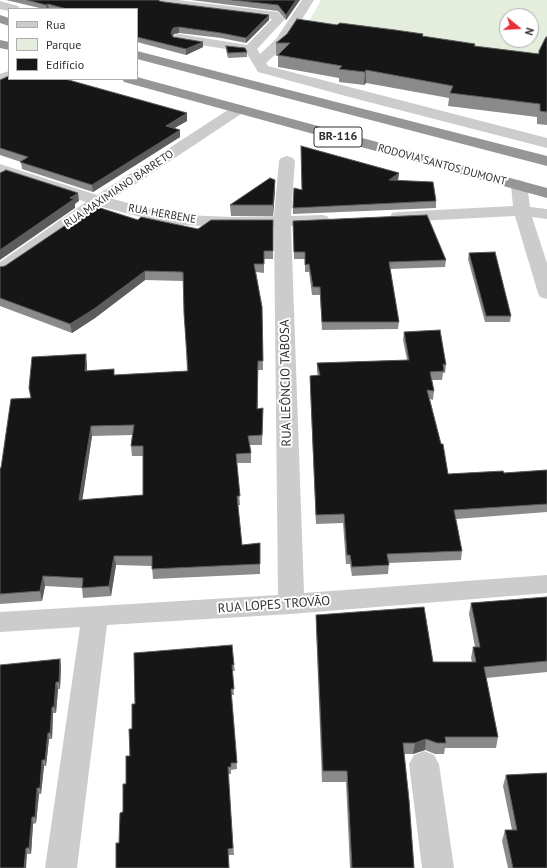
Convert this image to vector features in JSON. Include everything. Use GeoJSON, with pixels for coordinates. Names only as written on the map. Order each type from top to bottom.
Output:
{"type":"FeatureCollection","features":[{"type":"Feature","properties":{"kind":"highway","name":"BR-116"},"geometry":{"type":"LineString","coordinates":[[138,55],[547,161]]}},
{"type":"Feature","properties":{"kind":"highway","name":"RODOVIA SANTOS DUMONT"},"geometry":{"type":"LineString","coordinates":[[133,80],[547,193]]}},
{"type":"Feature","properties":{"kind":"street"},"geometry":{"type":"LineString","coordinates":[[258,63],[281,42],[308,0]]}},
{"type":"Feature","properties":{"kind":"street"},"geometry":{"type":"LineString","coordinates":[[165,2],[274,15],[279,19],[250,50]]}},
{"type":"Feature","properties":{"kind":"street"},"geometry":{"type":"LineString","coordinates":[[0,5],[10,8]]}},
{"type":"Feature","properties":{"kind":"street"},"geometry":{"type":"LineString","coordinates":[[179,38],[250,50],[263,69],[276,74],[547,143]]}},
{"type":"Feature","properties":{"kind":"street"},"geometry":{"type":"LineString","coordinates":[[341,108],[358,95]]}},
{"type":"Feature","properties":{"kind":"street","name":"RUA MAXIMIANO BARRETO"},"geometry":{"type":"LineString","coordinates":[[0,270],[99,201],[239,110]]}},
{"type":"Feature","properties":{"kind":"street","name":"RUA LEÔNCIO TABOSA"},"geometry":{"type":"LineString","coordinates":[[287,161],[282,222],[291,604]]}},
{"type":"Feature","properties":{"kind":"street","name":"RUA HERBENE"},"geometry":{"type":"LineString","coordinates":[[0,169],[99,201],[153,215],[180,220],[210,222],[336,220]]}},
{"type":"Feature","properties":{"kind":"street"},"geometry":{"type":"LineString","coordinates":[[519,185],[522,211],[547,293]]}},
{"type":"Feature","properties":{"kind":"street"},"geometry":{"type":"LineString","coordinates":[[382,218],[522,211],[547,214]]}},
{"type":"Feature","properties":{"kind":"street","name":"RUA LOPES TROVÃO"},"geometry":{"type":"LineString","coordinates":[[0,622],[291,604],[547,584]]}},
{"type":"Feature","properties":{"kind":"street"},"geometry":{"type":"LineString","coordinates":[[61,868],[95,616]]}},
{"type":"Feature","properties":{"kind":"street"},"geometry":{"type":"LineString","coordinates":[[424,764],[438,868]]}},
{"type":"Feature","properties":{"kind":"green space"},"geometry":{"type":"Polygon","coordinates":[[[321,0],[547,0],[547,66],[307,25],[321,0]]]}},
{"type":"Feature","properties":{"kind":"building"},"geometry":{"type":"Polygon","coordinates":[[[27,0],[159,0],[164,2],[269,15],[246,38],[179,27],[173,28],[171,33],[173,37],[203,42],[186,49],[138,37],[138,8],[63,8],[48,4],[46,5],[27,0]]]}},
{"type":"Feature","properties":{"kind":"building"},"geometry":{"type":"Polygon","coordinates":[[[232,0],[296,0],[286,15],[278,5],[232,0]]]}},
{"type":"Feature","properties":{"kind":"building"},"geometry":{"type":"Polygon","coordinates":[[[297,19],[337,25],[340,23],[423,34],[422,36],[475,44],[474,46],[539,54],[539,51],[547,37],[547,112],[540,111],[540,104],[450,93],[453,86],[366,70],[365,72],[339,69],[342,66],[278,55],[290,43],[276,43],[287,34],[297,19]]]}},
{"type":"Feature","properties":{"kind":"building"},"geometry":{"type":"Polygon","coordinates":[[[226,46],[245,48],[247,52],[228,53],[226,46]]]}},
{"type":"Feature","properties":{"kind":"building"},"geometry":{"type":"Polygon","coordinates":[[[8,76],[8,80],[69,80],[187,113],[166,126],[180,130],[92,185],[20,162],[28,157],[0,148],[0,80],[8,76]]]}},
{"type":"Feature","properties":{"kind":"building"},"geometry":{"type":"Polygon","coordinates":[[[301,146],[399,173],[389,180],[433,182],[436,201],[293,208],[294,188],[302,190],[301,146]]]}},
{"type":"Feature","properties":{"kind":"building"},"geometry":{"type":"Polygon","coordinates":[[[6,170],[78,193],[70,198],[74,199],[0,250],[0,173],[6,170]]]}},
{"type":"Feature","properties":{"kind":"building"},"geometry":{"type":"Polygon","coordinates":[[[270,178],[275,180],[273,205],[230,205],[270,178]]]}},
{"type":"Feature","properties":{"kind":"building"},"geometry":{"type":"Polygon","coordinates":[[[94,206],[138,220],[141,217],[198,229],[211,220],[273,220],[273,251],[264,251],[264,264],[254,264],[262,307],[263,361],[258,361],[257,409],[263,408],[262,435],[248,436],[251,453],[236,454],[240,496],[237,496],[242,545],[260,543],[260,564],[152,569],[152,556],[114,556],[109,586],[82,588],[83,578],[43,576],[40,591],[0,594],[0,468],[11,399],[31,398],[29,388],[32,357],[86,354],[85,371],[114,369],[114,375],[188,371],[183,272],[145,271],[94,309],[70,324],[0,298],[0,267],[5,266],[94,206]],[[134,425],[91,426],[79,500],[143,495],[143,446],[131,446],[134,425]]]}},
{"type":"Feature","properties":{"kind":"building"},"geometry":{"type":"Polygon","coordinates":[[[427,215],[446,260],[389,262],[399,322],[322,322],[320,287],[313,287],[309,264],[305,265],[305,252],[294,252],[293,221],[427,215]]]}},
{"type":"Feature","properties":{"kind":"building"},"geometry":{"type":"Polygon","coordinates":[[[495,252],[511,316],[486,316],[469,253],[495,252]]]}},
{"type":"Feature","properties":{"kind":"building"},"geometry":{"type":"Polygon","coordinates":[[[440,330],[446,365],[443,364],[444,371],[430,372],[434,391],[427,390],[441,444],[443,444],[448,474],[503,471],[504,473],[547,470],[547,504],[454,510],[462,551],[387,554],[389,565],[352,567],[350,555],[347,555],[344,514],[316,515],[310,376],[320,375],[317,363],[409,360],[404,332],[440,330]]]}},
{"type":"Feature","properties":{"kind":"building"},"geometry":{"type":"Polygon","coordinates":[[[547,597],[547,661],[484,667],[498,737],[445,737],[446,743],[437,743],[426,739],[415,743],[403,743],[414,868],[352,868],[347,771],[323,771],[316,615],[424,607],[433,662],[476,662],[473,647],[480,647],[471,603],[547,597]]]}},
{"type":"Feature","properties":{"kind":"building"},"geometry":{"type":"Polygon","coordinates":[[[232,645],[234,689],[231,689],[237,763],[231,763],[231,767],[228,767],[233,848],[228,849],[229,868],[116,868],[116,843],[119,843],[120,813],[123,812],[123,784],[126,784],[126,756],[130,756],[129,729],[132,729],[132,704],[135,704],[134,653],[232,645]]]}},
{"type":"Feature","properties":{"kind":"building"},"geometry":{"type":"Polygon","coordinates":[[[60,659],[59,682],[56,682],[50,733],[48,733],[45,760],[42,760],[40,788],[37,788],[35,817],[32,817],[29,848],[26,848],[24,868],[0,868],[0,665],[60,659]]]}},
{"type":"Feature","properties":{"kind":"building"},"geometry":{"type":"Polygon","coordinates":[[[547,773],[547,868],[513,868],[505,830],[517,830],[506,775],[547,773]]]}}]}
